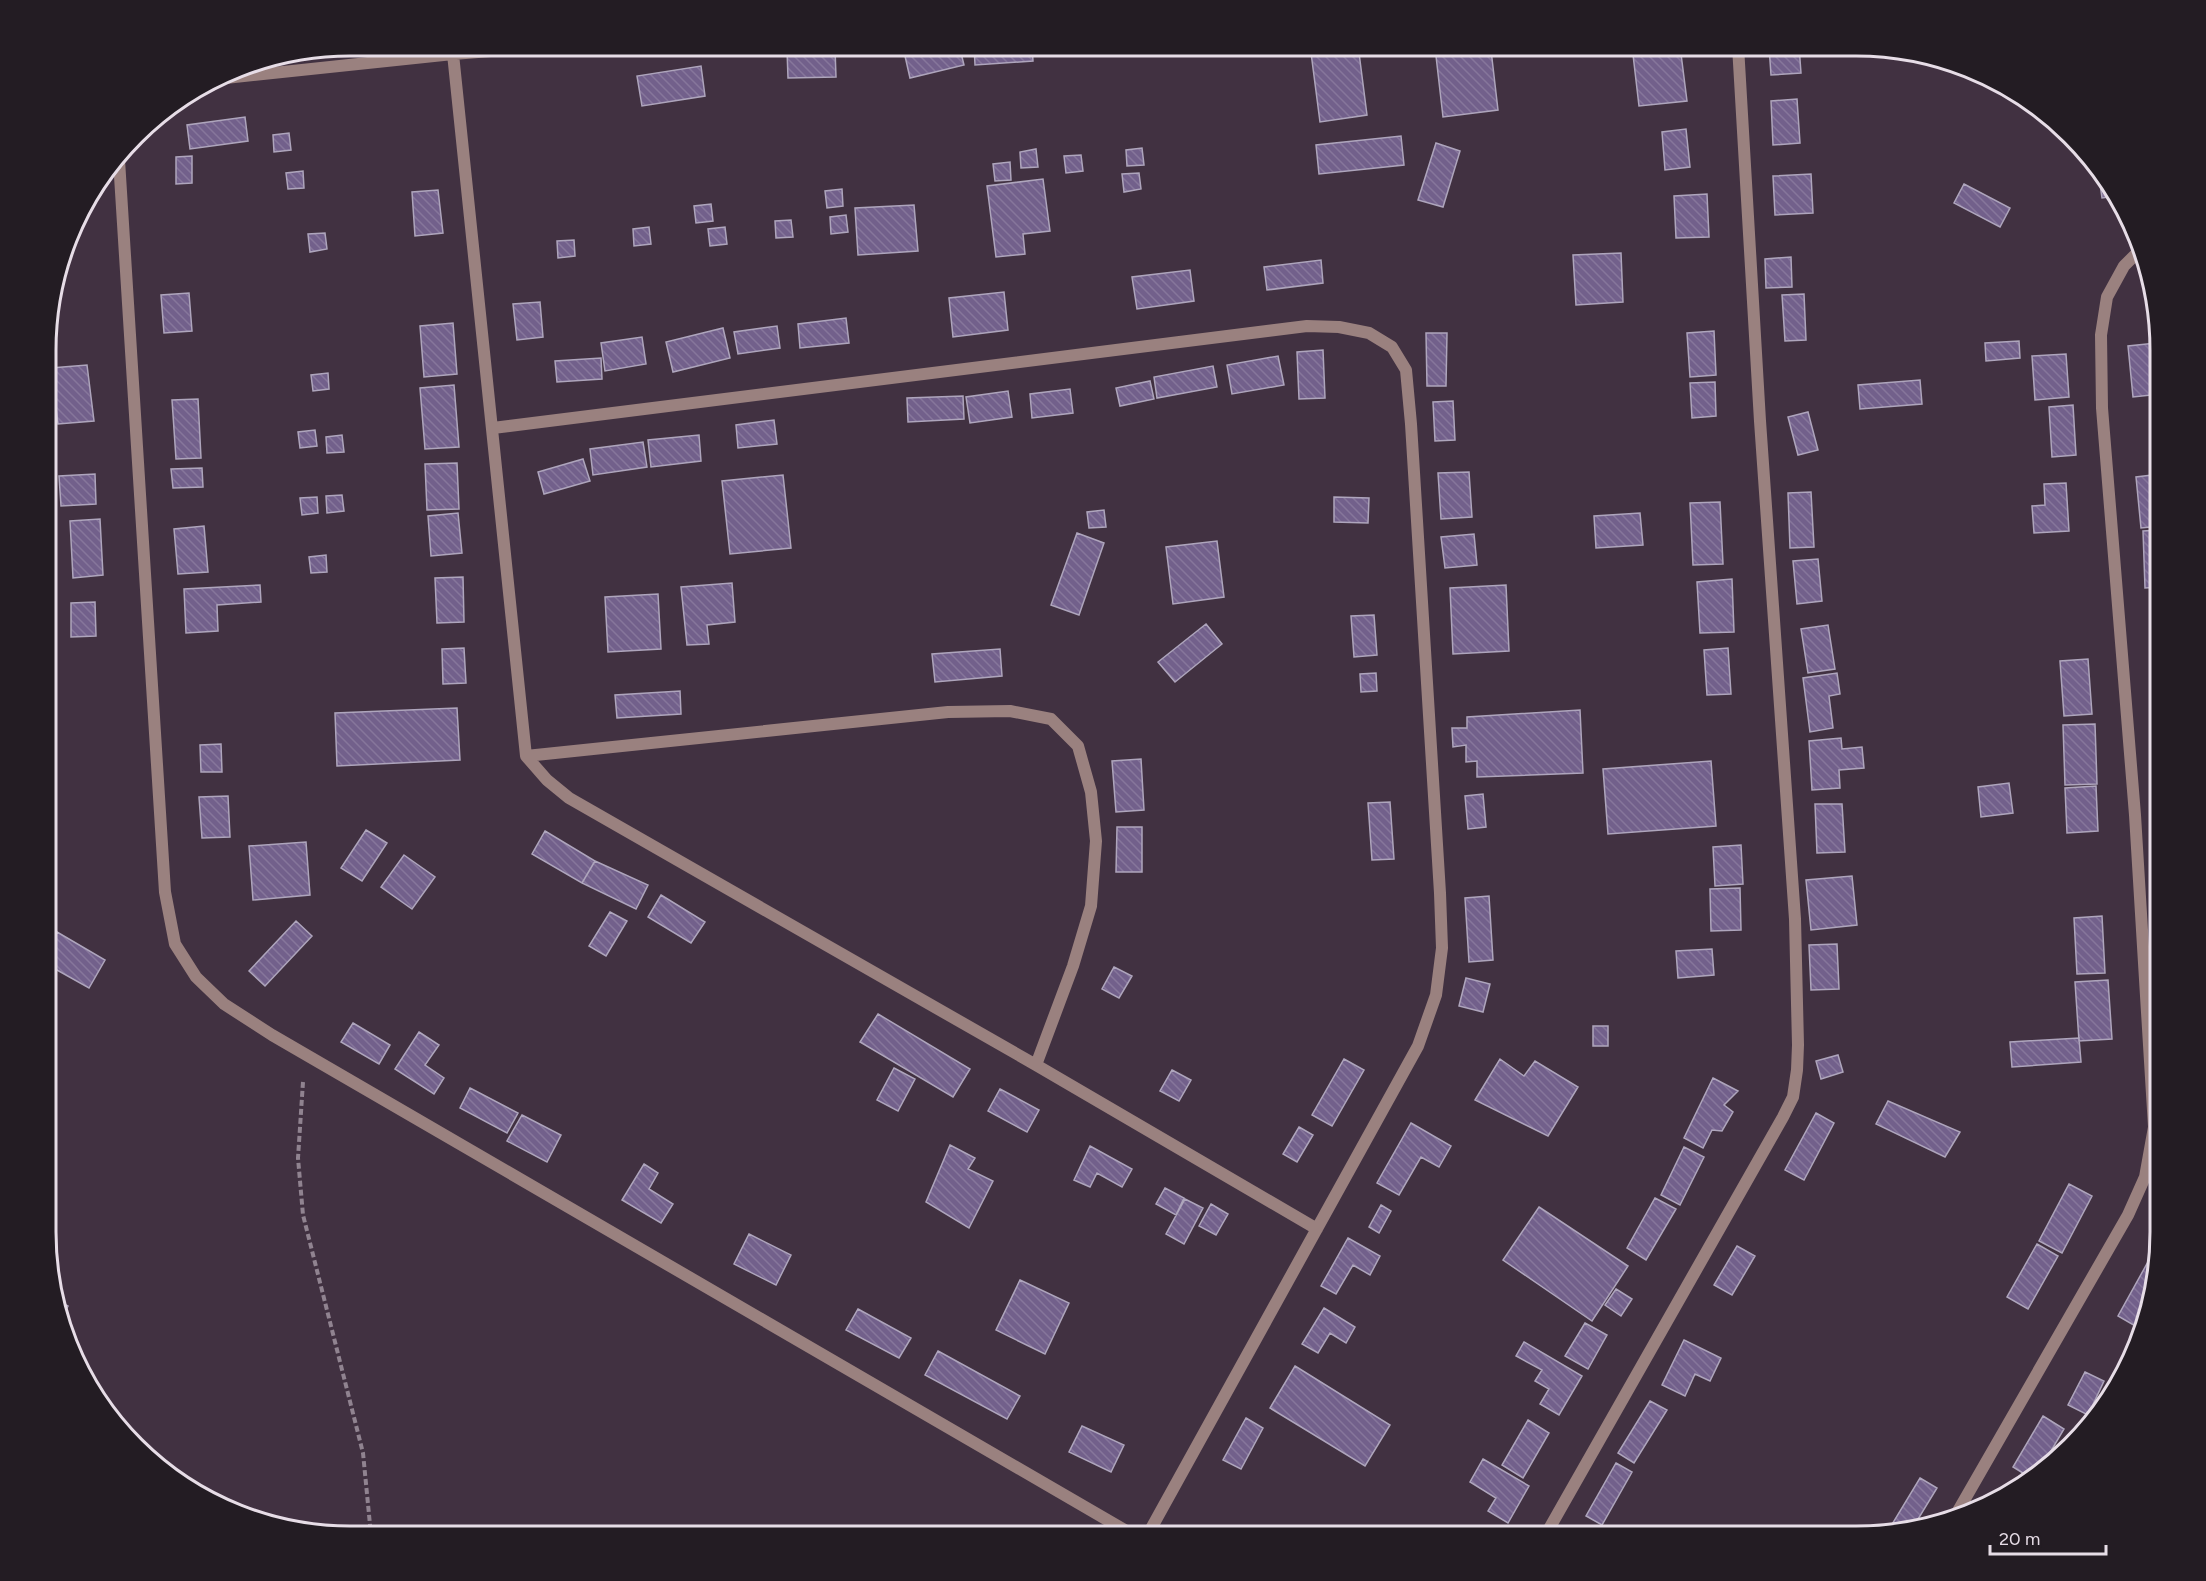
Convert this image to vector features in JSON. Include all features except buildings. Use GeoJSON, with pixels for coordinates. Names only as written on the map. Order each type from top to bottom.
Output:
{"type":"FeatureCollection","features":[{"type":"Feature","properties":{"kind":"street"},"geometry":{"type":"LineString","coordinates":[[241,76],[434,56]]}},
{"type":"Feature","properties":{"kind":"street"},"geometry":{"type":"LineString","coordinates":[[453,56],[526,756],[547,780],[569,798],[1036,1065],[1317,1229]]}},
{"type":"Feature","properties":{"kind":"street"},"geometry":{"type":"LineString","coordinates":[[1551,1526],[1783,1117],[1792,1097],[1797,1070],[1795,919],[1760,421],[1739,56]]}},
{"type":"Feature","properties":{"kind":"street"},"geometry":{"type":"LineString","coordinates":[[119,168],[165,892],[175,944],[196,977],[224,1004],[304,1055],[1118,1526]]}},
{"type":"Feature","properties":{"kind":"street"},"geometry":{"type":"LineString","coordinates":[[2135,255],[2124,266],[2107,297],[2101,335],[2102,408],[2135,815],[2150,1061]]}},
{"type":"Feature","properties":{"kind":"street"},"geometry":{"type":"LineString","coordinates":[[493,428],[1307,326],[1339,327],[1369,333],[1392,347],[1406,370],[1442,948],[1436,995],[1418,1046],[1153,1526]]}},
{"type":"Feature","properties":{"kind":"street"},"geometry":{"type":"LineString","coordinates":[[526,756],[948,712],[1010,711],[1051,719],[1078,746],[1091,792],[1096,842],[1090,906],[1073,966],[1036,1065]]}},
{"type":"Feature","properties":{"kind":"street"},"geometry":{"type":"LineString","coordinates":[[1961,1506],[2128,1215],[2145,1177],[2150,1149]]}},
{"type":"Feature","properties":{"kind":"path"},"geometry":{"type":"LineString","coordinates":[[304,1055],[298,1158],[303,1215],[363,1453],[370,1526]]}}]}
